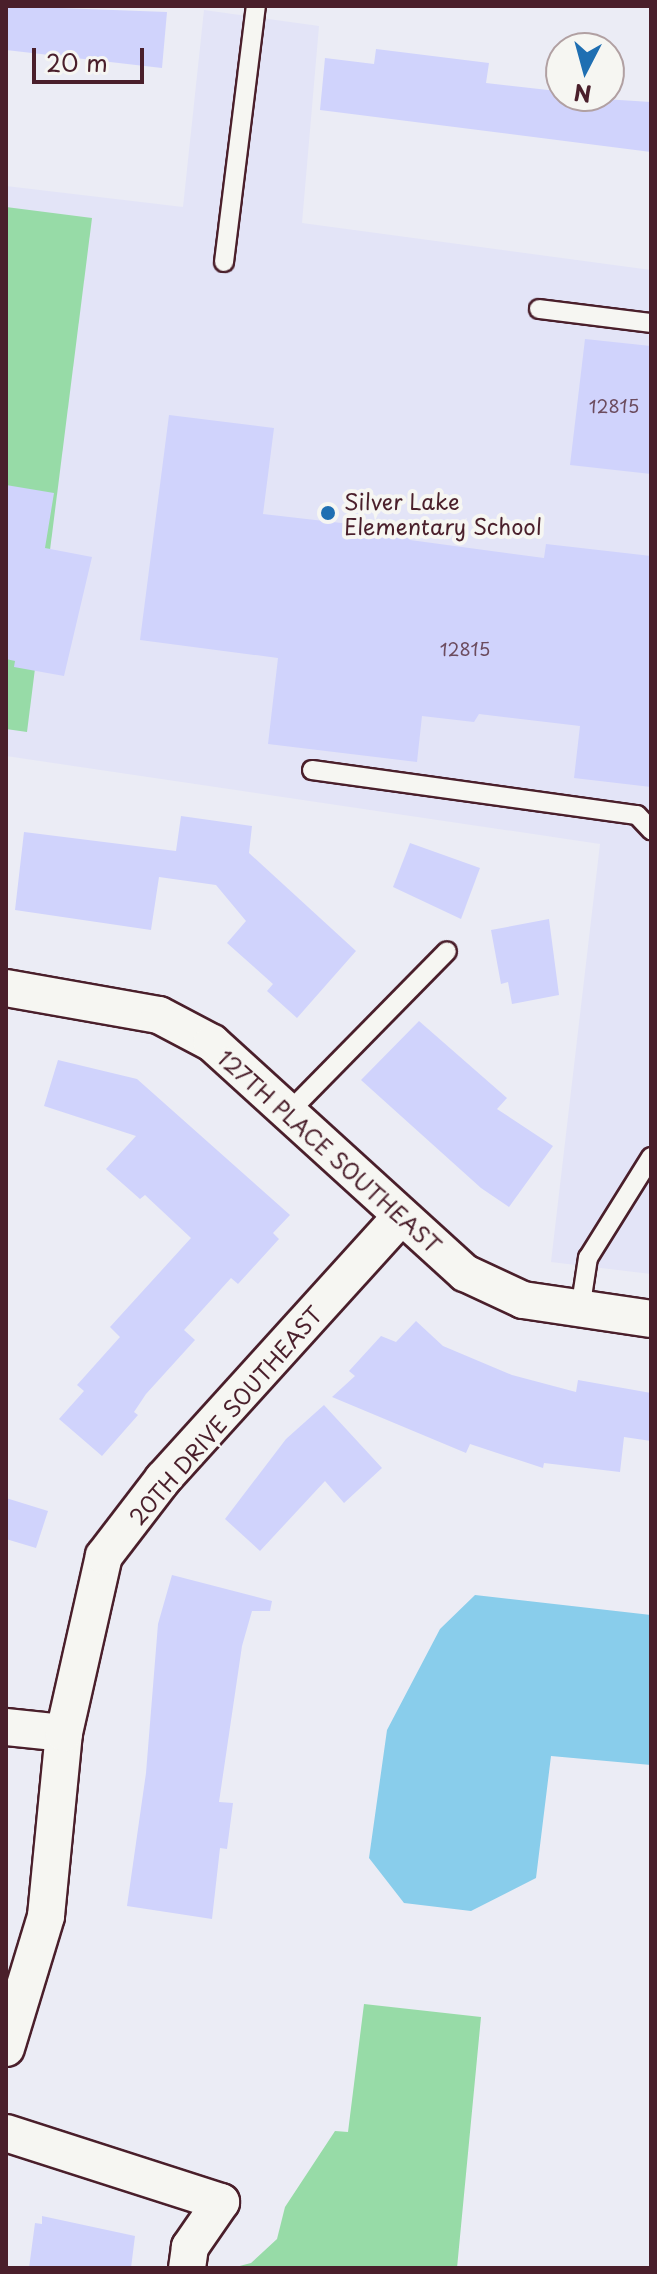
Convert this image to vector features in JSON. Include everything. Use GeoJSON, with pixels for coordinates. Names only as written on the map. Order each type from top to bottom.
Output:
{"type":"FeatureCollection","features":[{"type":"Feature","properties":{"kind":"street","name":"127TH PLACE SOUTHEAST"},"geometry":{"type":"LineString","coordinates":[[6,988],[159,1015],[212,1043],[400,1218],[465,1273],[523,1300],[651,1319]]}},
{"type":"Feature","properties":{"kind":"street","name":"20TH DRIVE SOUTHEAST"},"geometry":{"type":"LineString","coordinates":[[6,2048],[46,1916],[64,1733],[104,1556],[163,1479],[400,1218]]}},
{"type":"Feature","properties":{"kind":"street"},"geometry":{"type":"LineString","coordinates":[[6,1727],[64,1733]]}},
{"type":"Feature","properties":{"kind":"street"},"geometry":{"type":"LineString","coordinates":[[6,2133],[221,2202],[190,2247],[187,2268]]}},
{"type":"Feature","properties":{"kind":"lane"},"geometry":{"type":"LineString","coordinates":[[224,262],[256,6]]}},
{"type":"Feature","properties":{"kind":"lane"},"geometry":{"type":"LineString","coordinates":[[539,309],[651,323]]}},
{"type":"Feature","properties":{"kind":"lane"},"geometry":{"type":"LineString","coordinates":[[312,770],[637,815],[651,830]]}},
{"type":"Feature","properties":{"kind":"lane"},"geometry":{"type":"LineString","coordinates":[[287,1114],[447,951]]}},
{"type":"Feature","properties":{"kind":"lane"},"geometry":{"type":"LineString","coordinates":[[580,1310],[588,1258],[651,1157]]}},
{"type":"Feature","properties":{"kind":"shaded area","name":"Silver Lake Elementary School"},"geometry":{"type":"Polygon","coordinates":[[[204,10],[319,26],[302,223],[651,270],[651,1274],[551,1262],[600,844],[6,756],[6,186],[183,207],[204,10]]]}},
{"type":"Feature","properties":{"kind":"green space"},"geometry":{"type":"Polygon","coordinates":[[[6,207],[92,218],[27,732],[6,729],[6,207]]]}},
{"type":"Feature","properties":{"kind":"green space"},"geometry":{"type":"Polygon","coordinates":[[[364,2004],[481,2017],[457,2268],[232,2268],[251,2263],[277,2239],[285,2207],[335,2131],[348,2132],[364,2004]]]}},
{"type":"Feature","properties":{"kind":"water"},"geometry":{"type":"Polygon","coordinates":[[[475,1595],[651,1615],[651,1765],[551,1756],[536,1878],[471,1911],[404,1903],[369,1858],[387,1730],[440,1629],[475,1595]]]}},
{"type":"Feature","properties":{"kind":"building"},"geometry":{"type":"Polygon","coordinates":[[[6,6],[167,12],[162,68],[6,50],[6,6]]]}},
{"type":"Feature","properties":{"kind":"building"},"geometry":{"type":"Polygon","coordinates":[[[376,49],[489,63],[486,83],[545,90],[545,112],[625,112],[625,100],[651,102],[651,152],[320,110],[325,58],[374,64],[376,49]]]}},
{"type":"Feature","properties":{"kind":"building","name":"Silver Lake Elementary School"},"geometry":{"type":"Polygon","coordinates":[[[585,339],[651,346],[651,474],[570,465],[585,339]]]}},
{"type":"Feature","properties":{"kind":"building","name":"Silver Lake Elementary School"},"geometry":{"type":"Polygon","coordinates":[[[169,415],[274,428],[263,514],[411,531],[410,540],[544,558],[546,544],[651,556],[651,787],[574,778],[580,726],[479,714],[474,722],[422,716],[417,762],[268,744],[278,658],[140,640],[169,415]]]}},
{"type":"Feature","properties":{"kind":"building"},"geometry":{"type":"Polygon","coordinates":[[[6,485],[54,493],[45,548],[92,557],[64,676],[14,667],[15,661],[6,659],[6,485]]]}},
{"type":"Feature","properties":{"kind":"building"},"geometry":{"type":"Polygon","coordinates":[[[181,816],[252,826],[249,853],[356,951],[297,1018],[267,991],[273,984],[227,943],[246,921],[216,885],[159,877],[151,930],[15,910],[24,832],[176,851],[181,816]]]}},
{"type":"Feature","properties":{"kind":"building"},"geometry":{"type":"Polygon","coordinates":[[[410,843],[480,868],[461,919],[393,887],[410,843]]]}},
{"type":"Feature","properties":{"kind":"building"},"geometry":{"type":"Polygon","coordinates":[[[549,919],[559,995],[512,1004],[508,982],[501,984],[491,930],[549,919]]]}},
{"type":"Feature","properties":{"kind":"building"},"geometry":{"type":"Polygon","coordinates":[[[419,1021],[507,1098],[497,1109],[553,1146],[509,1207],[481,1188],[361,1080],[419,1021]]]}},
{"type":"Feature","properties":{"kind":"building"},"geometry":{"type":"Polygon","coordinates":[[[58,1060],[137,1079],[290,1215],[273,1233],[279,1239],[238,1284],[231,1278],[184,1330],[195,1340],[146,1394],[134,1412],[138,1415],[102,1456],[59,1419],[84,1391],[77,1385],[120,1337],[110,1327],[191,1238],[145,1195],[140,1199],[106,1169],[136,1136],[44,1106],[58,1060]]]}},
{"type":"Feature","properties":{"kind":"building"},"geometry":{"type":"Polygon","coordinates":[[[416,1321],[443,1346],[512,1375],[576,1392],[578,1380],[651,1393],[651,1441],[624,1437],[620,1472],[544,1463],[543,1468],[470,1444],[466,1453],[332,1397],[355,1376],[349,1371],[381,1336],[396,1342],[416,1321]]]}},
{"type":"Feature","properties":{"kind":"building"},"geometry":{"type":"Polygon","coordinates":[[[324,1405],[382,1468],[344,1503],[325,1481],[260,1551],[225,1519],[286,1439],[324,1405]]]}},
{"type":"Feature","properties":{"kind":"building"},"geometry":{"type":"Polygon","coordinates":[[[6,1498],[48,1511],[36,1548],[6,1539],[6,1498]]]}},
{"type":"Feature","properties":{"kind":"building"},"geometry":{"type":"Polygon","coordinates":[[[172,1575],[272,1601],[270,1611],[252,1611],[242,1646],[219,1802],[233,1803],[227,1849],[220,1848],[212,1919],[127,1906],[146,1773],[158,1624],[172,1575]]]}},
{"type":"Feature","properties":{"kind":"building"},"geometry":{"type":"Polygon","coordinates":[[[42,2216],[135,2236],[131,2268],[29,2268],[35,2223],[42,2224],[42,2216]]]}},
{"type":"Feature","properties":{"kind":"place","name":"Silver Lake Elementary School"},"geometry":{"type":"Point","coordinates":[328,513]}}]}
